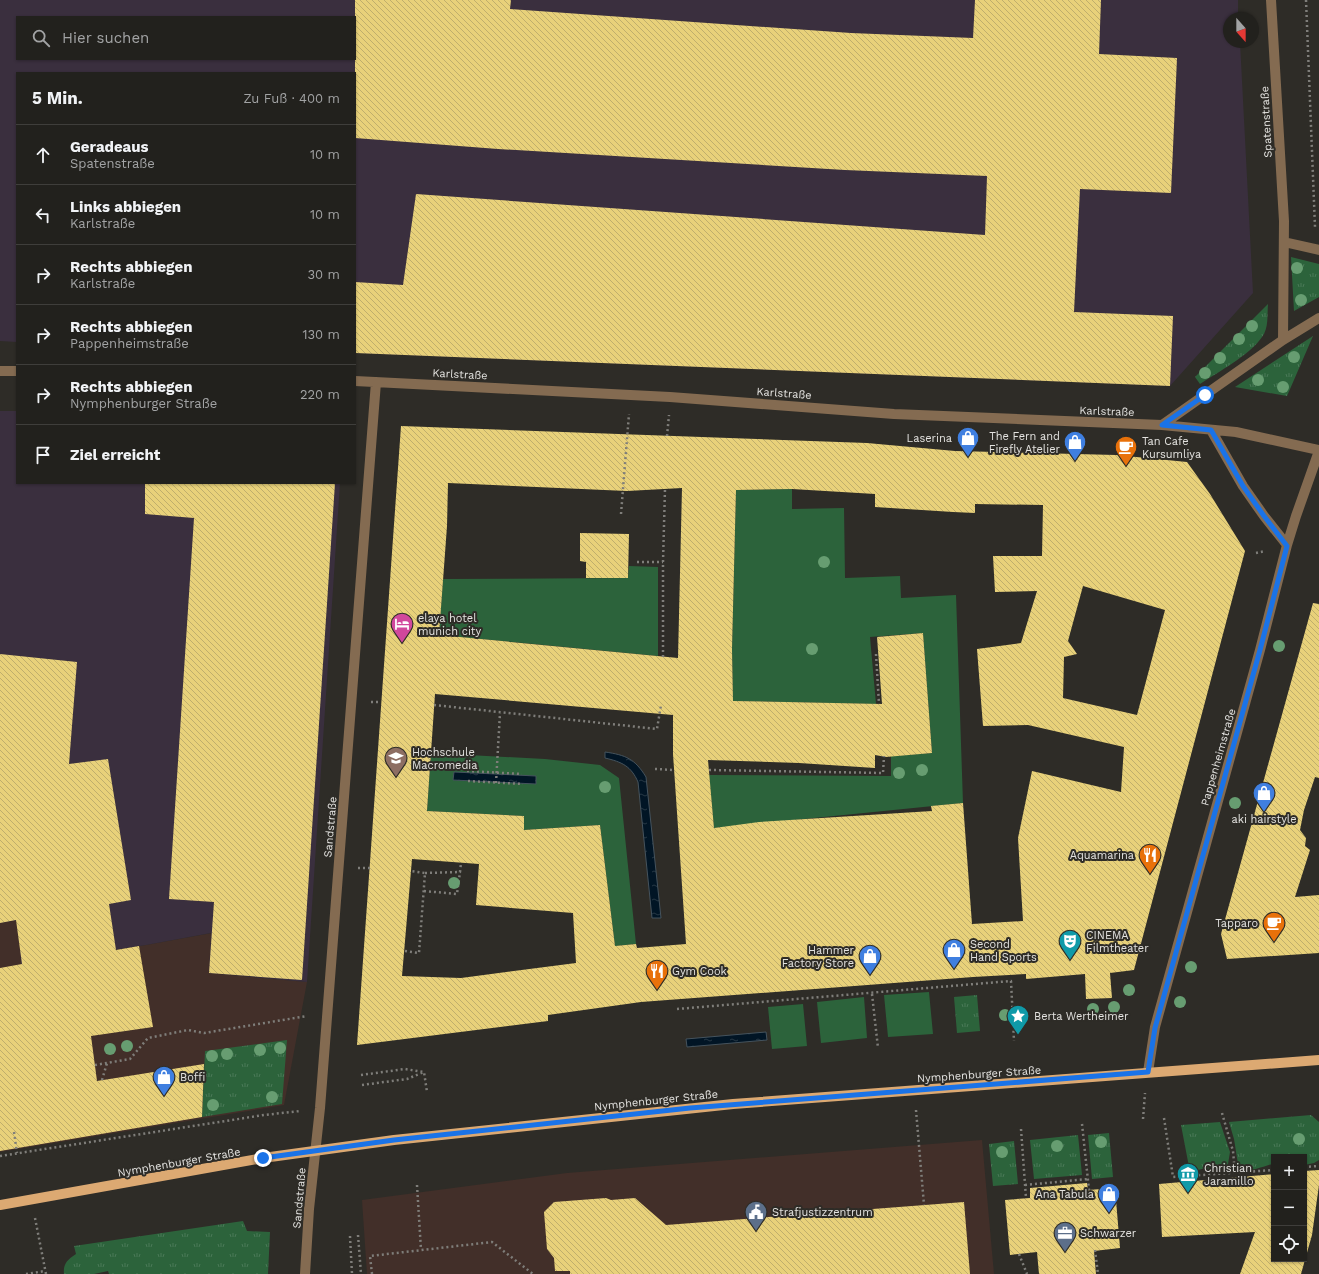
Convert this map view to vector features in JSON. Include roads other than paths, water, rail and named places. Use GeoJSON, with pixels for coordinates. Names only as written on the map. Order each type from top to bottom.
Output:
{"type":"FeatureCollection","features":[{"type":"Feature","properties":{"kind":"main road","name":"Nymphenburger Straße"},"geometry":{"type":"LineString","coordinates":[[0,1205],[263,1158],[394,1140],[690,1108],[1319,1060]]}},
{"type":"Feature","properties":{"kind":"street","name":"Spatenstraße"},"geometry":{"type":"LineString","coordinates":[[1271,0],[1284,221],[1283,340]]}},
{"type":"Feature","properties":{"kind":"street"},"geometry":{"type":"LineString","coordinates":[[1284,242],[1319,250]]}},
{"type":"Feature","properties":{"kind":"street"},"geometry":{"type":"LineString","coordinates":[[1162,425],[1283,340],[1319,318]]}},
{"type":"Feature","properties":{"kind":"street"},"geometry":{"type":"LineString","coordinates":[[0,371],[16,372]]}},
{"type":"Feature","properties":{"kind":"street","name":"Karlstraße"},"geometry":{"type":"LineString","coordinates":[[356,381],[630,395],[894,414],[1162,425],[1248,434],[1319,450]]}},
{"type":"Feature","properties":{"kind":"street","name":"Sandstraße"},"geometry":{"type":"LineString","coordinates":[[305,1274],[309,1208],[320,1108],[328,1012],[376,382]]}},
{"type":"Feature","properties":{"kind":"street"},"geometry":{"type":"LineString","coordinates":[[1211,430],[1243,486],[1287,546]]}},
{"type":"Feature","properties":{"kind":"street","name":"Pappenheimstraße"},"geometry":{"type":"LineString","coordinates":[[1148,1072],[1155,1028],[1258,658],[1287,546],[1319,450]]}},
{"type":"Feature","properties":{"kind":"water"},"geometry":{"type":"Polygon","coordinates":[[[605,752],[624,756],[634,762],[646,777],[661,918],[652,918],[638,782],[629,768],[621,763],[605,758],[605,752]]]}},
{"type":"Feature","properties":{"kind":"water"},"geometry":{"type":"Polygon","coordinates":[[[454,772],[536,776],[536,784],[453,780],[454,772]]]}},
{"type":"Feature","properties":{"kind":"water"},"geometry":{"type":"Polygon","coordinates":[[[766,1032],[767,1040],[687,1047],[686,1039],[766,1032]]]}},
{"type":"Feature","properties":{"kind":"place","name":"Laserina"},"geometry":{"type":"Point","coordinates":[968,458]}},
{"type":"Feature","properties":{"kind":"place","name":"The Fern and Firefly Atelier"},"geometry":{"type":"Point","coordinates":[1075,462]}},
{"type":"Feature","properties":{"kind":"place","name":"Tan Cafe Kursumliya"},"geometry":{"type":"Point","coordinates":[1126,466]}},
{"type":"Feature","properties":{"kind":"place","name":"elaya hotel munich city"},"geometry":{"type":"Point","coordinates":[402,644]}},
{"type":"Feature","properties":{"kind":"place","name":"Hochschule Macromedia"},"geometry":{"type":"Point","coordinates":[396,778]}},
{"type":"Feature","properties":{"kind":"place","name":"aki hairstyle"},"geometry":{"type":"Point","coordinates":[1264,812]}},
{"type":"Feature","properties":{"kind":"place","name":"Aquamarina"},"geometry":{"type":"Point","coordinates":[1150,874]}},
{"type":"Feature","properties":{"kind":"place","name":"Tapparo"},"geometry":{"type":"Point","coordinates":[1274,942]}},
{"type":"Feature","properties":{"kind":"place","name":"CINEMA Filmtheater"},"geometry":{"type":"Point","coordinates":[1070,960]}},
{"type":"Feature","properties":{"kind":"place","name":"Second Hand Sports"},"geometry":{"type":"Point","coordinates":[954,970]}},
{"type":"Feature","properties":{"kind":"place","name":"Hammer Factory Store"},"geometry":{"type":"Point","coordinates":[870,976]}},
{"type":"Feature","properties":{"kind":"place","name":"Gym Cook"},"geometry":{"type":"Point","coordinates":[657,990]}},
{"type":"Feature","properties":{"kind":"place","name":"Berta Wertheimer"},"geometry":{"type":"Point","coordinates":[1018,1036]}},
{"type":"Feature","properties":{"kind":"place","name":"Boffi"},"geometry":{"type":"Point","coordinates":[164,1096]}},
{"type":"Feature","properties":{"kind":"place","name":"Christian Jaramillo"},"geometry":{"type":"Point","coordinates":[1188,1194]}},
{"type":"Feature","properties":{"kind":"place","name":"Ana Tabula"},"geometry":{"type":"Point","coordinates":[1109,1214]}},
{"type":"Feature","properties":{"kind":"place","name":"Strafjustizzentrum"},"geometry":{"type":"Point","coordinates":[756,1232]}},
{"type":"Feature","properties":{"kind":"place","name":"Schwarzer"},"geometry":{"type":"Point","coordinates":[1065,1252]}}]}
